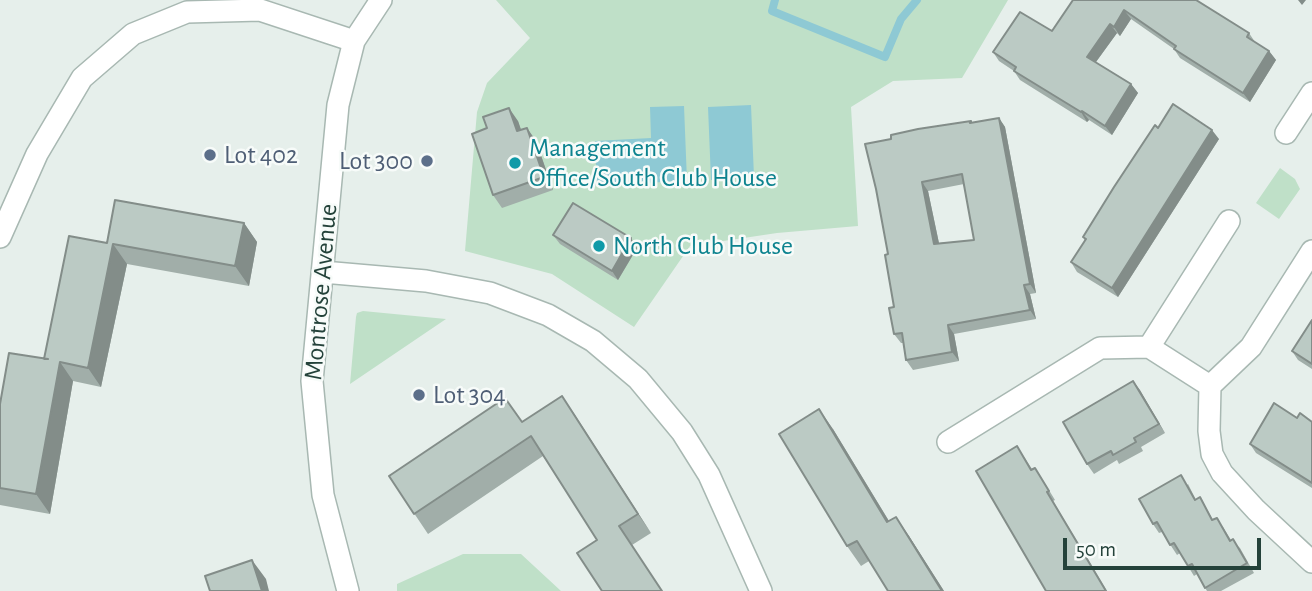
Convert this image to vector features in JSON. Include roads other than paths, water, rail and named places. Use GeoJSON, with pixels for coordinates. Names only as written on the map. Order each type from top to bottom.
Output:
{"type":"FeatureCollection","features":[{"type":"Feature","properties":{"kind":"street","name":"Montrose Avenue"},"geometry":{"type":"LineString","coordinates":[[348,591],[323,495],[312,381],[338,105],[354,41],[381,0]]}},
{"type":"Feature","properties":{"kind":"street"},"geometry":{"type":"LineString","coordinates":[[0,237],[37,154],[82,78],[133,34],[187,12],[260,10],[354,41]]}},
{"type":"Feature","properties":{"kind":"street"},"geometry":{"type":"LineString","coordinates":[[1286,133],[1312,93]]}},
{"type":"Feature","properties":{"kind":"street"},"geometry":{"type":"LineString","coordinates":[[1149,347],[1229,221]]}},
{"type":"Feature","properties":{"kind":"street"},"geometry":{"type":"LineString","coordinates":[[1312,251],[1251,347],[1210,386],[1209,431],[1212,454],[1222,472],[1256,510],[1312,562]]}},
{"type":"Feature","properties":{"kind":"street"},"geometry":{"type":"LineString","coordinates":[[323,272],[426,281],[490,293],[548,315],[593,341],[638,379],[682,432],[709,475],[761,591]]}},
{"type":"Feature","properties":{"kind":"street"},"geometry":{"type":"LineString","coordinates":[[948,442],[1100,348],[1149,347],[1210,386]]}},
{"type":"Feature","properties":{"kind":"water"},"geometry":{"type":"Polygon","coordinates":[[[751,105],[754,177],[711,180],[708,107],[751,105]]]}},
{"type":"Feature","properties":{"kind":"water"},"geometry":{"type":"Polygon","coordinates":[[[684,106],[687,181],[597,185],[595,141],[651,138],[650,107],[684,106]]]}},
{"type":"Feature","properties":{"kind":"waterway"},"geometry":{"type":"LineString","coordinates":[[775,0],[772,11],[885,57],[901,19],[917,0]]}},
{"type":"Feature","properties":{"kind":"place","name":"Lot 402"},"geometry":{"type":"Point","coordinates":[210,155]}},
{"type":"Feature","properties":{"kind":"place","name":"Lot 300"},"geometry":{"type":"Point","coordinates":[427,161]}},
{"type":"Feature","properties":{"kind":"place","name":"Management Office/South Club House"},"geometry":{"type":"Point","coordinates":[515,163]}},
{"type":"Feature","properties":{"kind":"place","name":"North Club House"},"geometry":{"type":"Point","coordinates":[599,246]}},
{"type":"Feature","properties":{"kind":"place","name":"Lot 304"},"geometry":{"type":"Point","coordinates":[419,395]}}]}
